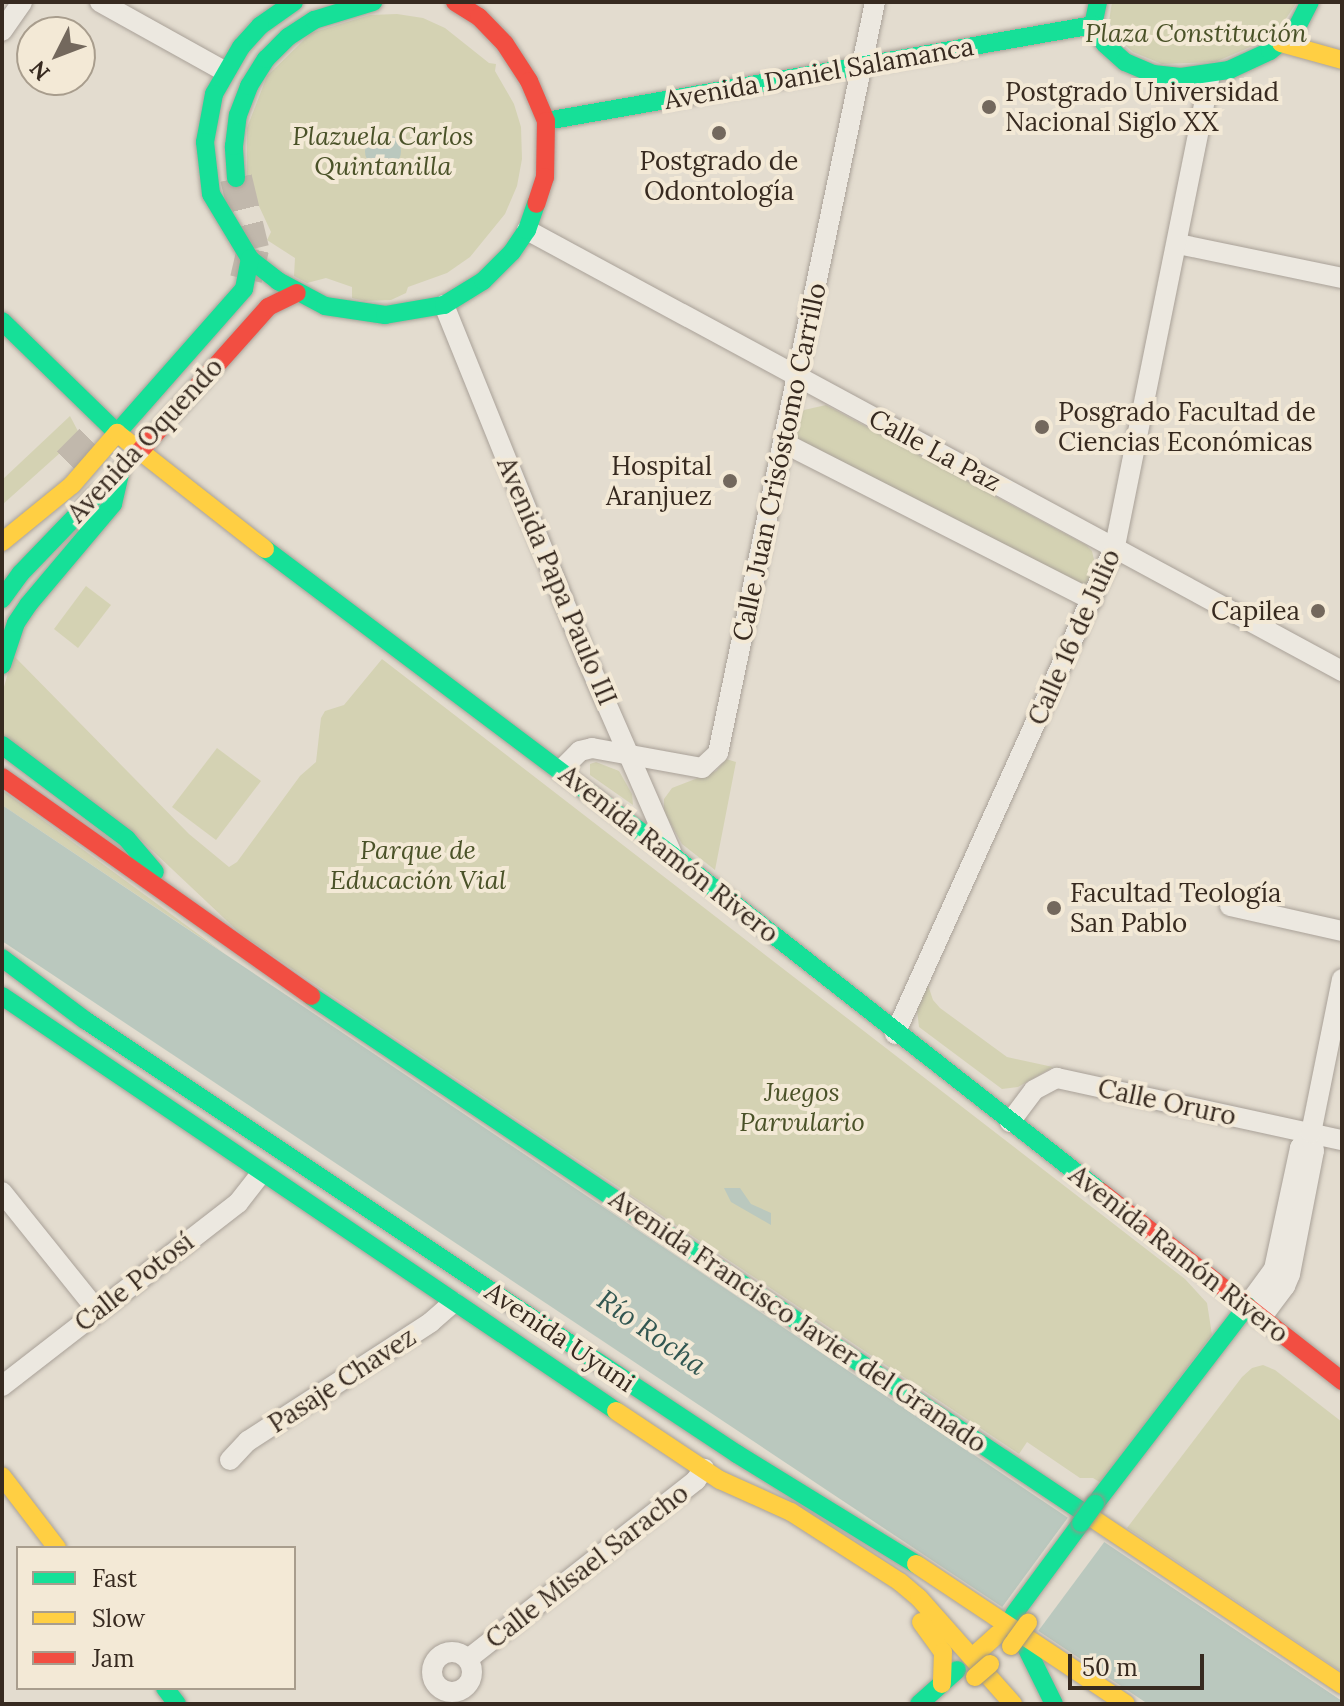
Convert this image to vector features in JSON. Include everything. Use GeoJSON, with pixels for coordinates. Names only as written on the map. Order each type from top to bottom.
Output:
{"type":"FeatureCollection","features":[{"type":"Feature","properties":{"kind":"main road"},"geometry":{"type":"LineString","coordinates":[[294,2],[260,26],[224,71],[207,118],[206,167],[211,194],[223,222],[250,259],[297,293],[354,313],[415,313],[444,305],[490,275],[527,230],[545,177],[546,121],[529,81],[505,44],[479,17],[455,2]]}},
{"type":"Feature","properties":{"kind":"main road"},"geometry":{"type":"LineString","coordinates":[[236,178],[234,146],[238,115],[249,86],[266,59],[288,37],[314,20],[373,2]]}},
{"type":"Feature","properties":{"kind":"main road"},"geometry":{"type":"LineString","coordinates":[[479,17],[492,2]]}},
{"type":"Feature","properties":{"kind":"main road"},"geometry":{"type":"LineString","coordinates":[[1098,2],[1093,25],[1105,44],[1125,62],[1153,74],[1210,76],[1253,60],[1281,43],[1302,22],[1310,2]]}},
{"type":"Feature","properties":{"kind":"main road","name":"Avenida Daniel Salamanca"},"geometry":{"type":"LineString","coordinates":[[546,121],[1093,25]]}},
{"type":"Feature","properties":{"kind":"main road"},"geometry":{"type":"LineString","coordinates":[[1281,43],[1342,60]]}},
{"type":"Feature","properties":{"kind":"main road","name":"Avenida Oquendo"},"geometry":{"type":"LineString","coordinates":[[2,542],[72,485],[244,289],[250,259]]}},
{"type":"Feature","properties":{"kind":"main road","name":"Avenida Oquendo"},"geometry":{"type":"LineString","coordinates":[[2,599],[21,573],[139,452],[268,307],[297,293]]}},
{"type":"Feature","properties":{"kind":"main road","name":"Avenida Ramón Rivero"},"geometry":{"type":"LineString","coordinates":[[2,321],[139,452],[673,856],[895,1034],[1342,1381]]}},
{"type":"Feature","properties":{"kind":"main road"},"geometry":{"type":"LineString","coordinates":[[2,517],[68,463]]}},
{"type":"Feature","properties":{"kind":"main road"},"geometry":{"type":"LineString","coordinates":[[2,665],[16,623],[28,605],[113,504],[121,469]]}},
{"type":"Feature","properties":{"kind":"main road"},"geometry":{"type":"LineString","coordinates":[[2,745],[127,839],[182,906]]}},
{"type":"Feature","properties":{"kind":"main road"},"geometry":{"type":"LineString","coordinates":[[2,777],[182,906]]}},
{"type":"Feature","properties":{"kind":"main road","name":"Avenida Francisco Javier del Granado"},"geometry":{"type":"LineString","coordinates":[[182,906],[253,957],[1342,1685]]}},
{"type":"Feature","properties":{"kind":"main road","name":"Avenida Uyuni"},"geometry":{"type":"LineString","coordinates":[[2,958],[85,1020],[737,1454],[922,1567],[1126,1704]]}},
{"type":"Feature","properties":{"kind":"main road"},"geometry":{"type":"LineString","coordinates":[[2,972],[85,1020]]}},
{"type":"Feature","properties":{"kind":"main road","name":"Avenida Uyuni"},"geometry":{"type":"LineString","coordinates":[[2,996],[261,1174],[729,1486],[791,1512],[900,1582],[919,1598],[1013,1704]]}},
{"type":"Feature","properties":{"kind":"main road"},"geometry":{"type":"LineString","coordinates":[[2,1005],[68,1043]]}},
{"type":"Feature","properties":{"kind":"main road"},"geometry":{"type":"LineString","coordinates":[[944,1704],[970,1670],[1014,1630],[1087,1527],[1254,1312]]}},
{"type":"Feature","properties":{"kind":"main road"},"geometry":{"type":"LineString","coordinates":[[2,1476],[55,1546]]}},
{"type":"Feature","properties":{"kind":"main road"},"geometry":{"type":"LineString","coordinates":[[729,1486],[904,1606],[937,1640],[944,1665],[942,1684]]}},
{"type":"Feature","properties":{"kind":"main road"},"geometry":{"type":"LineString","coordinates":[[1014,1630],[1054,1704]]}},
{"type":"Feature","properties":{"kind":"main road"},"geometry":{"type":"LineString","coordinates":[[919,1704],[942,1684],[970,1670]]}},
{"type":"Feature","properties":{"kind":"street"},"geometry":{"type":"LineString","coordinates":[[2,31],[22,2]]}},
{"type":"Feature","properties":{"kind":"street"},"geometry":{"type":"LineString","coordinates":[[100,2],[224,71]]}},
{"type":"Feature","properties":{"kind":"street","name":"Calle Juan Crisóstomo Carrillo"},"geometry":{"type":"LineString","coordinates":[[561,770],[580,751],[592,748],[702,768],[718,753],[875,2]]}},
{"type":"Feature","properties":{"kind":"street","name":"Calle 16 de Julio"},"geometry":{"type":"LineString","coordinates":[[895,1034],[1115,546],[1210,76]]}},
{"type":"Feature","properties":{"kind":"street","name":"Calle La Paz"},"geometry":{"type":"LineString","coordinates":[[527,230],[1342,671]]}},
{"type":"Feature","properties":{"kind":"street"},"geometry":{"type":"LineString","coordinates":[[1178,244],[1342,278]]}},
{"type":"Feature","properties":{"kind":"street","name":"Avenida Papa Paulo III"},"geometry":{"type":"LineString","coordinates":[[444,305],[586,657],[673,856]]}},
{"type":"Feature","properties":{"kind":"street"},"geometry":{"type":"LineString","coordinates":[[784,443],[1092,600]]}},
{"type":"Feature","properties":{"kind":"street"},"geometry":{"type":"LineString","coordinates":[[1230,906],[1342,931]]}},
{"type":"Feature","properties":{"kind":"street"},"geometry":{"type":"LineString","coordinates":[[1254,1312],[1274,1269],[1300,1148],[1311,1133],[1342,979]]}},
{"type":"Feature","properties":{"kind":"street","name":"Calle Oruro"},"geometry":{"type":"LineString","coordinates":[[1010,1122],[1034,1090],[1057,1078],[1342,1140]]}},
{"type":"Feature","properties":{"kind":"street","name":"Calle Potosí"},"geometry":{"type":"LineString","coordinates":[[2,1386],[238,1203],[261,1174]]}},
{"type":"Feature","properties":{"kind":"street"},"geometry":{"type":"LineString","coordinates":[[2,1192],[97,1310]]}},
{"type":"Feature","properties":{"kind":"street","name":"Pasaje Chavez"},"geometry":{"type":"LineString","coordinates":[[230,1460],[248,1441],[431,1322],[454,1302]]}},
{"type":"Feature","properties":{"kind":"street","name":"Calle Misael Saracho"},"geometry":{"type":"LineString","coordinates":[[468,1659],[696,1480],[704,1469]]}},
{"type":"Feature","properties":{"kind":"green space","name":"Plaza Constitución"},"geometry":{"type":"Polygon","coordinates":[[[1112,2],[1297,2],[1281,26],[1255,45],[1215,62],[1162,64],[1133,52],[1116,37],[1109,21],[1112,2]]]}},
{"type":"Feature","properties":{"kind":"green space","name":"Plazuela Carlos Quintanilla"},"geometry":{"type":"Polygon","coordinates":[[[397,14],[423,18],[445,28],[489,63],[496,64],[495,71],[514,104],[521,127],[522,159],[517,186],[505,214],[470,257],[447,273],[408,287],[406,293],[391,300],[365,301],[352,298],[352,287],[326,278],[307,283],[294,276],[295,258],[267,240],[271,232],[247,180],[247,128],[267,76],[311,33],[370,15],[397,14]]]}},
{"type":"Feature","properties":{"kind":"green space"},"geometry":{"type":"Polygon","coordinates":[[[826,405],[1086,545],[1092,551],[1095,564],[1085,590],[793,440],[798,416],[804,410],[826,405]]]}},
{"type":"Feature","properties":{"kind":"green space"},"geometry":{"type":"Polygon","coordinates":[[[70,416],[80,435],[2,505],[2,480],[70,416]]]}},
{"type":"Feature","properties":{"kind":"green space"},"geometry":{"type":"Polygon","coordinates":[[[86,586],[111,605],[78,648],[54,629],[86,586]]]}},
{"type":"Feature","properties":{"kind":"green space","name":"Parque de Educación Vial"},"geometry":{"type":"Polygon","coordinates":[[[13,655],[189,834],[229,867],[237,862],[300,776],[316,762],[321,718],[325,711],[344,705],[382,659],[1185,1279],[1207,1303],[1212,1335],[1101,1483],[1093,1478],[1080,1478],[1027,1442],[1019,1454],[243,936],[137,836],[2,735],[2,694],[13,655]]]}},
{"type":"Feature","properties":{"kind":"green space"},"geometry":{"type":"Polygon","coordinates":[[[217,748],[261,781],[216,840],[172,807],[217,748]]]}},
{"type":"Feature","properties":{"kind":"green space"},"geometry":{"type":"Polygon","coordinates":[[[726,759],[736,762],[715,870],[682,844],[664,812],[664,799],[672,788],[716,771],[726,759]]]}},
{"type":"Feature","properties":{"kind":"green space"},"geometry":{"type":"Polygon","coordinates":[[[596,762],[619,771],[632,794],[633,805],[590,775],[590,764],[596,762]]]}},
{"type":"Feature","properties":{"kind":"green space"},"geometry":{"type":"Polygon","coordinates":[[[2,790],[224,953],[2,805],[2,790]]]}},
{"type":"Feature","properties":{"kind":"green space"},"geometry":{"type":"Polygon","coordinates":[[[928,985],[933,1000],[940,1008],[1007,1057],[1053,1067],[1018,1087],[1002,1089],[919,1027],[917,1010],[928,985]]]}},
{"type":"Feature","properties":{"kind":"green space"},"geometry":{"type":"Polygon","coordinates":[[[1263,1365],[1275,1370],[1342,1422],[1342,1672],[1127,1528],[1242,1377],[1252,1368],[1263,1365]]]}},
{"type":"Feature","properties":{"kind":"water"},"geometry":{"type":"Polygon","coordinates":[[[383,133],[395,139],[401,151],[395,163],[383,169],[371,163],[365,151],[371,139],[383,133]]]}},
{"type":"Feature","properties":{"kind":"water","name":"Río Rocha"},"geometry":{"type":"Polygon","coordinates":[[[2,805],[1342,1701],[1342,1704],[1148,1704],[2,941],[2,805]]]}},
{"type":"Feature","properties":{"kind":"water"},"geometry":{"type":"Polygon","coordinates":[[[724,1188],[740,1188],[751,1204],[771,1213],[771,1225],[731,1202],[724,1188]]]}},
{"type":"Feature","properties":{"kind":"pier"},"geometry":{"type":"Polygon","coordinates":[[[1072,1512],[1108,1537],[1036,1634],[1000,1610],[1072,1512]]]}},
{"type":"Feature","properties":{"kind":"tunnel"},"geometry":{"type":"LineString","coordinates":[[236,178],[253,249],[246,279]]}},
{"type":"Feature","properties":{"kind":"tunnel"},"geometry":{"type":"LineString","coordinates":[[68,463],[112,419]]}},
{"type":"Feature","properties":{"kind":"traffic: fast"},"geometry":{"type":"LineString","coordinates":[[294,2],[260,26],[241,47],[214,94],[205,142],[211,194],[250,259],[278,281],[325,306],[385,315],[444,305],[483,281],[512,252],[527,230],[536,204]]}},
{"type":"Feature","properties":{"kind":"traffic: fast"},"geometry":{"type":"LineString","coordinates":[[236,178],[234,146],[238,115],[249,86],[266,59],[288,37],[314,20],[373,2]]}},
{"type":"Feature","properties":{"kind":"traffic: fast"},"geometry":{"type":"LineString","coordinates":[[1098,2],[1093,25],[1105,44],[1125,62],[1153,74],[1181,77],[1229,70],[1270,51],[1295,31],[1310,2]]}},
{"type":"Feature","properties":{"kind":"traffic: fast"},"geometry":{"type":"LineString","coordinates":[[546,121],[1093,25]]}},
{"type":"Feature","properties":{"kind":"traffic: fast"},"geometry":{"type":"LineString","coordinates":[[2,321],[117,433],[244,289],[250,259]]}},
{"type":"Feature","properties":{"kind":"traffic: fast"},"geometry":{"type":"LineString","coordinates":[[2,665],[16,623],[28,605],[113,504],[121,469]]}},
{"type":"Feature","properties":{"kind":"traffic: fast"},"geometry":{"type":"LineString","coordinates":[[2,599],[21,573],[97,494]]}},
{"type":"Feature","properties":{"kind":"traffic: fast"},"geometry":{"type":"LineString","coordinates":[[265,549],[673,856],[1100,1191]]}},
{"type":"Feature","properties":{"kind":"traffic: fast"},"geometry":{"type":"LineString","coordinates":[[2,745],[127,839],[155,872]]}},
{"type":"Feature","properties":{"kind":"traffic: fast"},"geometry":{"type":"LineString","coordinates":[[2,958],[85,1020],[595,1360],[737,1454],[916,1564]]}},
{"type":"Feature","properties":{"kind":"traffic: fast"},"geometry":{"type":"LineString","coordinates":[[2,996],[616,1411]]}},
{"type":"Feature","properties":{"kind":"traffic: fast"},"geometry":{"type":"LineString","coordinates":[[311,996],[1095,1520]]}},
{"type":"Feature","properties":{"kind":"traffic: fast"},"geometry":{"type":"LineString","coordinates":[[1095,1504],[1247,1306]]}},
{"type":"Feature","properties":{"kind":"traffic: fast"},"geometry":{"type":"LineString","coordinates":[[1081,1523],[1095,1504]]}},
{"type":"Feature","properties":{"kind":"traffic: fast"},"geometry":{"type":"LineString","coordinates":[[1014,1614],[1081,1523]]}},
{"type":"Feature","properties":{"kind":"traffic: fast"},"geometry":{"type":"LineString","coordinates":[[1020,1635],[1054,1704]]}},
{"type":"Feature","properties":{"kind":"traffic: fast"},"geometry":{"type":"LineString","coordinates":[[919,1704],[957,1670]]}},
{"type":"Feature","properties":{"kind":"traffic: fast"},"geometry":{"type":"LineString","coordinates":[[166,1690],[177,1704]]}},
{"type":"Feature","properties":{"kind":"traffic: slow"},"geometry":{"type":"LineString","coordinates":[[1281,43],[1342,60]]}},
{"type":"Feature","properties":{"kind":"traffic: slow"},"geometry":{"type":"LineString","coordinates":[[2,542],[72,485],[117,433],[265,549]]}},
{"type":"Feature","properties":{"kind":"traffic: slow"},"geometry":{"type":"LineString","coordinates":[[616,1411],[720,1480],[791,1512],[900,1582],[919,1598],[1013,1704]]}},
{"type":"Feature","properties":{"kind":"traffic: slow"},"geometry":{"type":"LineString","coordinates":[[2,1476],[55,1546]]}},
{"type":"Feature","properties":{"kind":"traffic: slow"},"geometry":{"type":"LineString","coordinates":[[1095,1520],[1342,1685]]}},
{"type":"Feature","properties":{"kind":"traffic: slow"},"geometry":{"type":"LineString","coordinates":[[916,1564],[1126,1704]]}},
{"type":"Feature","properties":{"kind":"traffic: slow"},"geometry":{"type":"LineString","coordinates":[[921,1622],[943,1652],[942,1684]]}},
{"type":"Feature","properties":{"kind":"traffic: slow"},"geometry":{"type":"LineString","coordinates":[[1011,1646],[1028,1623]]}},
{"type":"Feature","properties":{"kind":"traffic: slow"},"geometry":{"type":"LineString","coordinates":[[979,1651],[998,1634]]}},
{"type":"Feature","properties":{"kind":"traffic: slow"},"geometry":{"type":"LineString","coordinates":[[975,1677],[990,1664]]}},
{"type":"Feature","properties":{"kind":"traffic: jam"},"geometry":{"type":"LineString","coordinates":[[455,2],[479,17],[505,44],[529,81],[546,121],[545,177],[536,204]]}},
{"type":"Feature","properties":{"kind":"traffic: jam"},"geometry":{"type":"LineString","coordinates":[[139,452],[268,307],[297,293]]}},
{"type":"Feature","properties":{"kind":"traffic: jam"},"geometry":{"type":"LineString","coordinates":[[2,777],[311,996]]}},
{"type":"Feature","properties":{"kind":"traffic: jam"},"geometry":{"type":"LineString","coordinates":[[1100,1191],[1342,1381]]}},
{"type":"Feature","properties":{"kind":"place","name":"Postgrado Universidad Nacional Siglo XX"},"geometry":{"type":"Point","coordinates":[989,107]}},
{"type":"Feature","properties":{"kind":"place","name":"Postgrado de Odontología"},"geometry":{"type":"Point","coordinates":[719,133]}},
{"type":"Feature","properties":{"kind":"place","name":"Posgrado Facultad de Ciencias Económicas"},"geometry":{"type":"Point","coordinates":[1042,427]}},
{"type":"Feature","properties":{"kind":"place","name":"Hospital Aranjuez"},"geometry":{"type":"Point","coordinates":[730,481]}},
{"type":"Feature","properties":{"kind":"place","name":"Capilea"},"geometry":{"type":"Point","coordinates":[1318,611]}},
{"type":"Feature","properties":{"kind":"place","name":"Facultad Teología San Pablo"},"geometry":{"type":"Point","coordinates":[1054,908]}},
{"type":"Feature","properties":{"kind":"park label","name":"Juegos Parvulario"},"geometry":{"type":"Point","coordinates":[802,1107]}}]}
